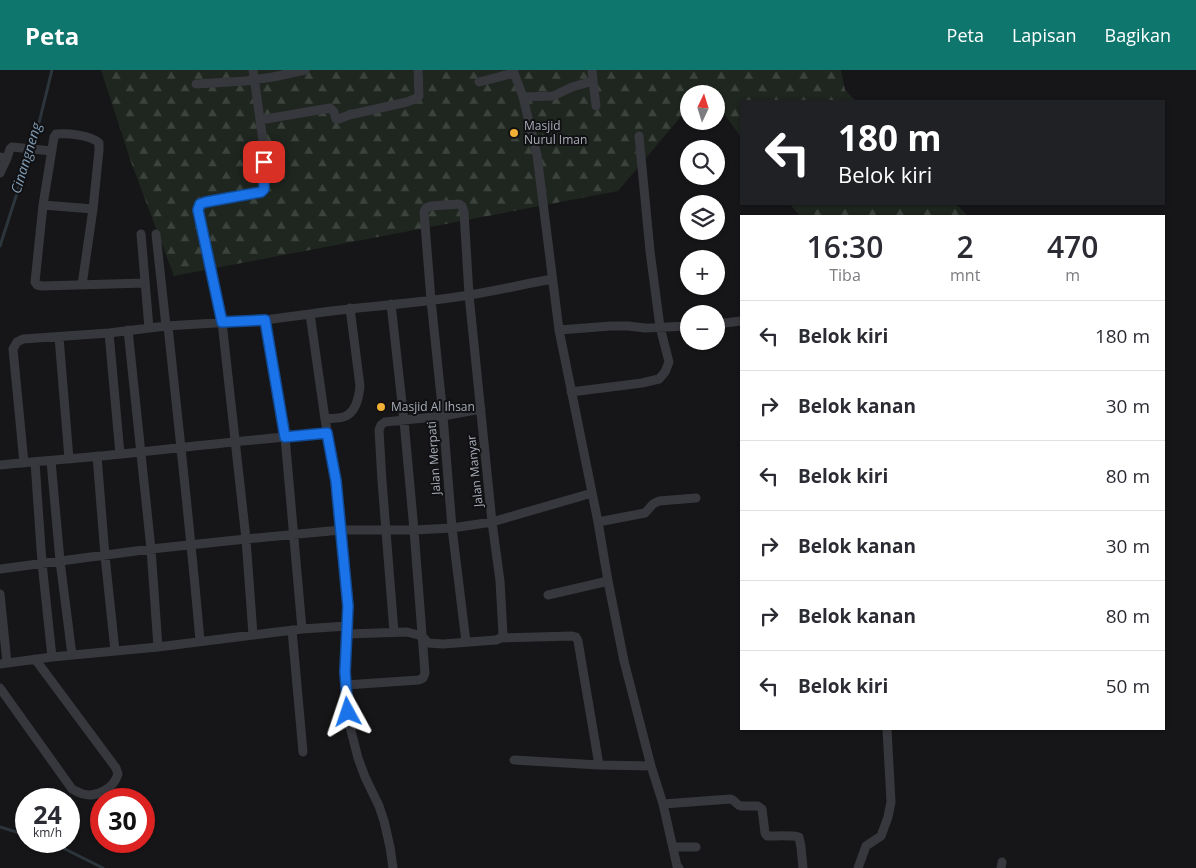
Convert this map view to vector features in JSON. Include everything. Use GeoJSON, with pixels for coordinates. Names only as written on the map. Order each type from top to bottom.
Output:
{"type":"FeatureCollection","features":[{"type":"Feature","properties":{"kind":"street"},"geometry":{"type":"LineString","coordinates":[[253,70],[264,148],[264,189],[261,192],[206,202],[200,204],[198,210],[222,322],[246,539],[253,635]]}},
{"type":"Feature","properties":{"kind":"street"},"geometry":{"type":"LineString","coordinates":[[196,84],[254,80],[305,70]]}},
{"type":"Feature","properties":{"kind":"street"},"geometry":{"type":"LineString","coordinates":[[260,120],[330,108],[334,112],[336,119],[339,119],[408,102],[418,96],[418,70]]}},
{"type":"Feature","properties":{"kind":"street"},"geometry":{"type":"LineString","coordinates":[[592,70],[596,106]]}},
{"type":"Feature","properties":{"kind":"street"},"geometry":{"type":"LineString","coordinates":[[479,82],[514,72],[537,155],[559,330],[608,581],[624,661],[651,766],[664,804],[678,868]]}},
{"type":"Feature","properties":{"kind":"street"},"geometry":{"type":"LineString","coordinates":[[522,97],[553,96],[572,87],[593,81]]}},
{"type":"Feature","properties":{"kind":"street"},"geometry":{"type":"LineString","coordinates":[[82,285],[93,209],[99,143],[93,138],[56,134],[43,205],[35,282],[42,286],[82,285],[145,283]]}},
{"type":"Feature","properties":{"kind":"street"},"geometry":{"type":"LineString","coordinates":[[572,392],[659,379],[665,372],[668,362],[660,327],[650,251],[639,136]]}},
{"type":"Feature","properties":{"kind":"street"},"geometry":{"type":"LineString","coordinates":[[0,173],[3,157],[11,147],[52,151]]}},
{"type":"Feature","properties":{"kind":"street","name":"Jalan Merpati"},"geometry":{"type":"LineString","coordinates":[[464,212],[459,204],[431,206],[426,208],[424,212],[452,528],[466,642]]}},
{"type":"Feature","properties":{"kind":"street"},"geometry":{"type":"LineString","coordinates":[[43,205],[93,209]]}},
{"type":"Feature","properties":{"kind":"street","name":"Jalan Manyar"},"geometry":{"type":"LineString","coordinates":[[464,212],[469,295],[492,522],[500,581],[503,634],[501,638]]}},
{"type":"Feature","properties":{"kind":"street"},"geometry":{"type":"LineString","coordinates":[[141,234],[149,328]]}},
{"type":"Feature","properties":{"kind":"street"},"geometry":{"type":"LineString","coordinates":[[156,234],[192,545],[200,642]]}},
{"type":"Feature","properties":{"kind":"street"},"geometry":{"type":"LineString","coordinates":[[24,463],[13,349],[23,339],[109,333],[167,326],[265,320],[350,308],[469,295],[552,279]]}},
{"type":"Feature","properties":{"kind":"street"},"geometry":{"type":"LineString","coordinates":[[346,685],[419,680],[423,678],[425,673],[404,421],[391,304]]}},
{"type":"Feature","properties":{"kind":"street"},"geometry":{"type":"LineString","coordinates":[[325,419],[347,415],[357,402],[359,394],[360,386],[350,308]]}},
{"type":"Feature","properties":{"kind":"street"},"geometry":{"type":"LineString","coordinates":[[310,314],[327,433],[336,481],[341,530],[348,606],[345,672],[349,723],[365,777],[384,821],[393,868]]}},
{"type":"Feature","properties":{"kind":"street"},"geometry":{"type":"LineString","coordinates":[[265,320],[285,437],[302,629]]}},
{"type":"Feature","properties":{"kind":"street"},"geometry":{"type":"LineString","coordinates":[[725,323],[740,321]]}},
{"type":"Feature","properties":{"kind":"street"},"geometry":{"type":"LineString","coordinates":[[559,330],[611,326],[645,328],[680,326]]}},
{"type":"Feature","properties":{"kind":"street"},"geometry":{"type":"LineString","coordinates":[[128,330],[152,549],[158,647]]}},
{"type":"Feature","properties":{"kind":"street"},"geometry":{"type":"LineString","coordinates":[[109,333],[120,454]]}},
{"type":"Feature","properties":{"kind":"street"},"geometry":{"type":"LineString","coordinates":[[59,337],[69,459]]}},
{"type":"Feature","properties":{"kind":"street"},"geometry":{"type":"LineString","coordinates":[[394,632],[379,430],[385,422],[443,416],[481,409]]}},
{"type":"Feature","properties":{"kind":"street"},"geometry":{"type":"LineString","coordinates":[[0,465],[327,433]]}},
{"type":"Feature","properties":{"kind":"street"},"geometry":{"type":"LineString","coordinates":[[96,456],[115,651]]}},
{"type":"Feature","properties":{"kind":"street"},"geometry":{"type":"LineString","coordinates":[[51,461],[60,561],[72,655]]}},
{"type":"Feature","properties":{"kind":"street"},"geometry":{"type":"LineString","coordinates":[[35,462],[42,563],[52,657]]}},
{"type":"Feature","properties":{"kind":"street"},"geometry":{"type":"LineString","coordinates":[[0,569],[152,549],[294,534],[341,530],[452,528],[492,522],[592,493]]}},
{"type":"Feature","properties":{"kind":"street"},"geometry":{"type":"LineString","coordinates":[[598,522],[645,513],[652,504],[659,501],[696,498]]}},
{"type":"Feature","properties":{"kind":"street"},"geometry":{"type":"LineString","coordinates":[[548,595],[608,581]]}},
{"type":"Feature","properties":{"kind":"street"},"geometry":{"type":"LineString","coordinates":[[0,594],[4,663],[158,647],[302,629],[406,632],[422,636],[428,643],[435,644],[496,640],[501,638],[576,637],[599,765]]}},
{"type":"Feature","properties":{"kind":"street"},"geometry":{"type":"LineString","coordinates":[[292,630],[303,752]]}},
{"type":"Feature","properties":{"kind":"street"},"geometry":{"type":"LineString","coordinates":[[0,688],[72,789],[80,794],[89,796],[111,786],[118,774],[116,768],[35,659]]}},
{"type":"Feature","properties":{"kind":"street"},"geometry":{"type":"LineString","coordinates":[[858,868],[866,846],[881,836],[888,818],[891,802],[887,730]]}},
{"type":"Feature","properties":{"kind":"street"},"geometry":{"type":"LineString","coordinates":[[514,760],[651,766]]}},
{"type":"Feature","properties":{"kind":"street"},"geometry":{"type":"LineString","coordinates":[[664,804],[731,799],[735,800],[738,806],[758,806],[762,808],[767,836],[799,837],[802,847],[803,868]]}},
{"type":"Feature","properties":{"kind":"street"},"geometry":{"type":"LineString","coordinates":[[673,847],[696,846]]}},
{"type":"Feature","properties":{"kind":"green space"},"geometry":{"type":"Polygon","coordinates":[[[101,70],[841,70],[845,90],[855,100],[740,100],[740,136],[725,115],[725,85],[680,85],[680,118],[618,191],[174,276],[131,162],[101,70]]]}},
{"type":"Feature","properties":{"kind":"green space"},"geometry":{"type":"Polygon","coordinates":[[[791,205],[957,205],[967,215],[799,215],[791,205]]]}},
{"type":"Feature","properties":{"kind":"waterway","name":"Cinangneng"},"geometry":{"type":"LineString","coordinates":[[0,246],[37,131],[52,70]]}},
{"type":"Feature","properties":{"kind":"waterway","name":"Cinangneng"},"geometry":{"type":"LineString","coordinates":[[0,827],[15,832]]}},
{"type":"Feature","properties":{"kind":"waterway","name":"Cinangneng"},"geometry":{"type":"LineString","coordinates":[[73,853],[103,868]]}},
{"type":"Feature","properties":{"kind":"place","name":"Masjid Nurul Iman"},"geometry":{"type":"Point","coordinates":[514,133]}},
{"type":"Feature","properties":{"kind":"place","name":"Masjid Al Ihsan"},"geometry":{"type":"Point","coordinates":[381,407]}},
{"type":"Feature","properties":{"kind":"route"},"geometry":{"type":"LineString","coordinates":[[264,162],[264,189],[261,192],[206,202],[200,204],[198,210],[222,322],[265,320],[285,437],[327,433],[336,481],[348,606],[345,672],[348,712]]}}]}
